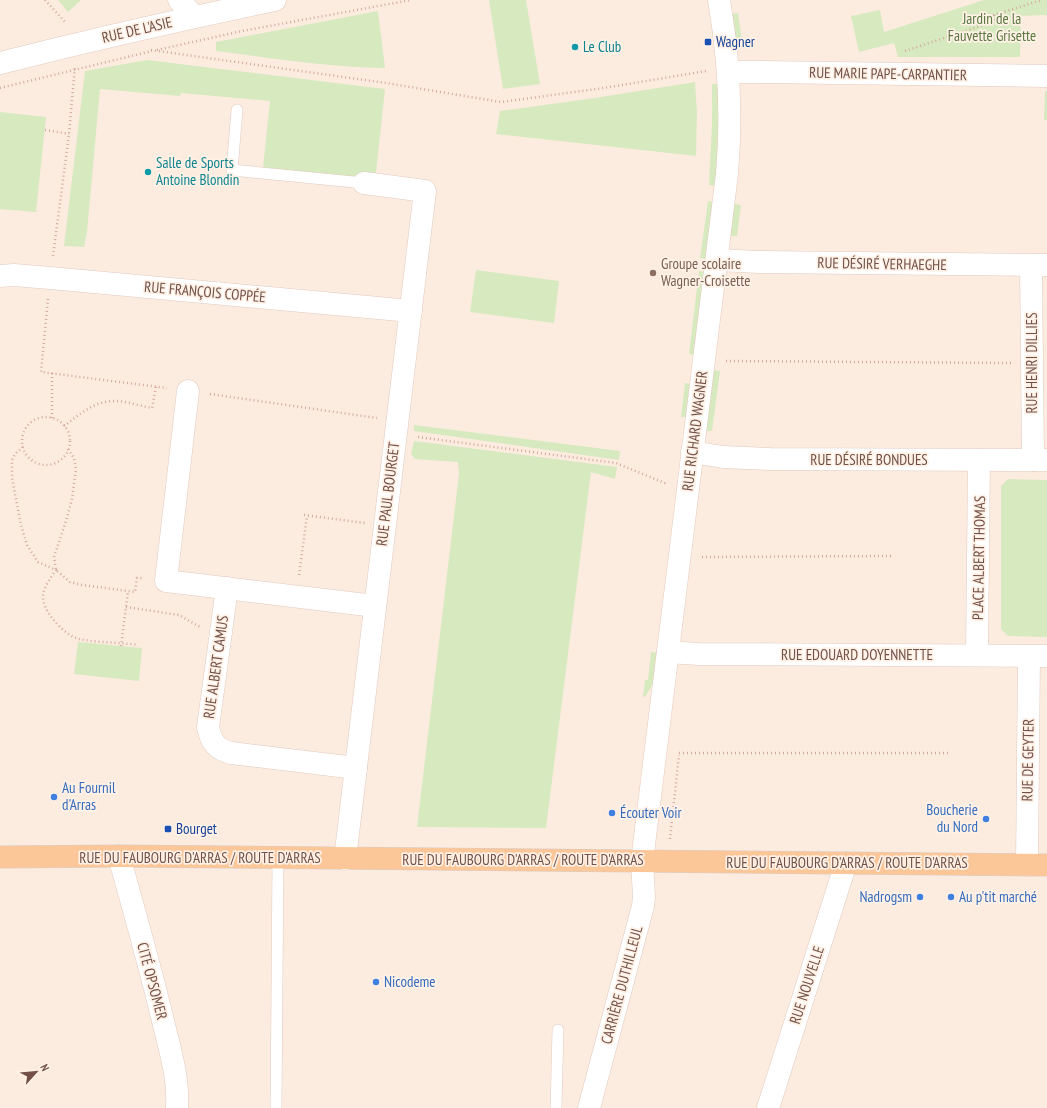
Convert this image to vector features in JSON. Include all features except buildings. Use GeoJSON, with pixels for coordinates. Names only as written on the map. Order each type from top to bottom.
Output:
{"type":"FeatureCollection","features":[{"type":"Feature","properties":{"kind":"main road","name":"RUE DU FAUBOURG D'ARRAS / ROUTE D'ARRAS"},"geometry":{"type":"LineString","coordinates":[[0,857],[119,856],[1037,865]]}},
{"type":"Feature","properties":{"kind":"street"},"geometry":{"type":"LineString","coordinates":[[179,0],[194,16]]}},
{"type":"Feature","properties":{"kind":"street","name":"RUE DE L'ASIE"},"geometry":{"type":"LineString","coordinates":[[0,63],[194,16],[275,0]]}},
{"type":"Feature","properties":{"kind":"street","name":"RUE RICHARD WAGNER"},"geometry":{"type":"LineString","coordinates":[[642,861],[729,156],[730,112],[728,72],[719,0]]}},
{"type":"Feature","properties":{"kind":"street","name":"RUE MARIE PAPE-CARPANTIER"},"geometry":{"type":"LineString","coordinates":[[728,72],[1047,76]]}},
{"type":"Feature","properties":{"kind":"street","name":"RUE PAUL BOURGET"},"geometry":{"type":"LineString","coordinates":[[345,859],[425,191],[364,183]]}},
{"type":"Feature","properties":{"kind":"street","name":"RUE DÉSIRÉ VERHAEGHE"},"geometry":{"type":"LineString","coordinates":[[717,260],[759,262],[1039,266]]}},
{"type":"Feature","properties":{"kind":"street","name":"RUE HENRI DILLIES"},"geometry":{"type":"LineString","coordinates":[[1039,266],[1032,363],[1040,460]]}},
{"type":"Feature","properties":{"kind":"street","name":"RUE FRANÇOIS COPPÉE"},"geometry":{"type":"LineString","coordinates":[[0,276],[14,275],[50,278],[411,311]]}},
{"type":"Feature","properties":{"kind":"street"},"geometry":{"type":"LineString","coordinates":[[188,391],[166,581],[375,606]]}},
{"type":"Feature","properties":{"kind":"street","name":"RUE DÉSIRÉ BONDUES"},"geometry":{"type":"LineString","coordinates":[[692,452],[723,457],[770,459],[1040,460]]}},
{"type":"Feature","properties":{"kind":"street","name":"PLACE ALBERT THOMAS"},"geometry":{"type":"LineString","coordinates":[[977,655],[979,460]]}},
{"type":"Feature","properties":{"kind":"street","name":"RUE ALBERT CAMUS"},"geometry":{"type":"LineString","coordinates":[[227,588],[208,727],[212,742],[217,748],[231,753],[356,768]]}},
{"type":"Feature","properties":{"kind":"street","name":"RUE EDOUARD DOYENNETTE"},"geometry":{"type":"LineString","coordinates":[[668,652],[699,654],[1038,656]]}},
{"type":"Feature","properties":{"kind":"street","name":"RUE DE GEYTER"},"geometry":{"type":"LineString","coordinates":[[1037,865],[1038,656]]}},
{"type":"Feature","properties":{"kind":"street","name":"CITÉ OPSOMER"},"geometry":{"type":"LineString","coordinates":[[119,856],[155,988],[174,1069],[178,1090],[177,1108]]}},
{"type":"Feature","properties":{"kind":"street","name":"CARRIÈRE DUTHILLEUL"},"geometry":{"type":"LineString","coordinates":[[589,1108],[643,906],[644,890],[642,861]]}},
{"type":"Feature","properties":{"kind":"street","name":"RUE NOUVELLE"},"geometry":{"type":"LineString","coordinates":[[768,1108],[846,863]]}},
{"type":"Feature","properties":{"kind":"lane"},"geometry":{"type":"LineString","coordinates":[[238,110],[232,170],[364,183]]}},
{"type":"Feature","properties":{"kind":"lane"},"geometry":{"type":"LineString","coordinates":[[276,1108],[278,858]]}},
{"type":"Feature","properties":{"kind":"lane"},"geometry":{"type":"LineString","coordinates":[[556,1108],[558,1030]]}},
{"type":"Feature","properties":{"kind":"path"},"geometry":{"type":"LineString","coordinates":[[45,0],[76,34],[78,43],[74,70],[69,134],[50,278],[41,372],[188,391],[616,463],[668,485],[687,489]]}},
{"type":"Feature","properties":{"kind":"path"},"geometry":{"type":"LineString","coordinates":[[0,88],[154,51],[242,32],[412,0]]}},
{"type":"Feature","properties":{"kind":"path"},"geometry":{"type":"LineString","coordinates":[[904,51],[995,21],[994,15],[1042,0]]}},
{"type":"Feature","properties":{"kind":"path"},"geometry":{"type":"LineString","coordinates":[[121,54],[144,50],[154,51],[386,83],[501,102],[604,88],[706,71]]}},
{"type":"Feature","properties":{"kind":"path"},"geometry":{"type":"LineString","coordinates":[[45,130],[69,134]]}},
{"type":"Feature","properties":{"kind":"path"},"geometry":{"type":"LineString","coordinates":[[725,361],[1032,363]]}},
{"type":"Feature","properties":{"kind":"path"},"geometry":{"type":"LineString","coordinates":[[52,373],[52,418]]}},
{"type":"Feature","properties":{"kind":"path"},"geometry":{"type":"LineString","coordinates":[[64,426],[84,411],[100,403],[114,401],[152,408],[156,387]]}},
{"type":"Feature","properties":{"kind":"path"},"geometry":{"type":"LineString","coordinates":[[44,417],[59,421],[64,426],[70,441],[64,457],[58,462],[50,465],[42,465],[27,457],[23,446],[22,435],[30,422],[37,418],[44,417]]}},
{"type":"Feature","properties":{"kind":"path"},"geometry":{"type":"LineString","coordinates":[[23,446],[15,454],[12,460],[12,478],[21,525],[27,545],[38,562],[56,570],[70,582],[82,585],[135,592],[137,578],[166,581]]}},
{"type":"Feature","properties":{"kind":"path"},"geometry":{"type":"LineString","coordinates":[[68,449],[74,458],[76,469],[72,499],[54,557],[56,570],[46,587],[43,597],[46,611],[64,631],[78,639],[122,645],[138,645]]}},
{"type":"Feature","properties":{"kind":"path"},"geometry":{"type":"LineString","coordinates":[[296,596],[305,516],[385,526]]}},
{"type":"Feature","properties":{"kind":"path"},"geometry":{"type":"LineString","coordinates":[[701,557],[893,556]]}},
{"type":"Feature","properties":{"kind":"path"},"geometry":{"type":"LineString","coordinates":[[122,645],[128,591]]}},
{"type":"Feature","properties":{"kind":"path"},"geometry":{"type":"LineString","coordinates":[[126,607],[179,615],[220,639]]}},
{"type":"Feature","properties":{"kind":"path"},"geometry":{"type":"LineString","coordinates":[[679,753],[948,753]]}},
{"type":"Feature","properties":{"kind":"green space"},"geometry":{"type":"Polygon","coordinates":[[[58,0],[81,0],[68,12],[58,0]]]}},
{"type":"Feature","properties":{"kind":"green space"},"geometry":{"type":"Polygon","coordinates":[[[489,0],[526,0],[540,84],[503,89],[489,0]]]}},
{"type":"Feature","properties":{"kind":"green space","name":"Jardin de la Fauvette Grisette"},"geometry":{"type":"Polygon","coordinates":[[[984,0],[1047,0],[1047,15],[1021,16],[1020,57],[898,57],[894,43],[859,52],[851,16],[880,10],[884,32],[984,0]]]}},
{"type":"Feature","properties":{"kind":"green space"},"geometry":{"type":"Polygon","coordinates":[[[378,11],[385,68],[322,64],[216,51],[216,42],[378,11]]]}},
{"type":"Feature","properties":{"kind":"green space"},"geometry":{"type":"Polygon","coordinates":[[[738,13],[743,48],[736,49],[732,14],[738,13]]]}},
{"type":"Feature","properties":{"kind":"green space"},"geometry":{"type":"Polygon","coordinates":[[[147,60],[385,89],[375,182],[263,168],[270,101],[181,93],[180,96],[100,89],[87,232],[84,247],[64,246],[85,71],[147,60]]]}},
{"type":"Feature","properties":{"kind":"green space"},"geometry":{"type":"Polygon","coordinates":[[[695,82],[697,113],[696,156],[496,134],[500,111],[695,82]]]}},
{"type":"Feature","properties":{"kind":"green space"},"geometry":{"type":"Polygon","coordinates":[[[712,84],[718,84],[719,125],[716,186],[709,185],[712,84]]]}},
{"type":"Feature","properties":{"kind":"green space"},"geometry":{"type":"Polygon","coordinates":[[[1045,91],[1047,91],[1047,120],[1044,120],[1045,91]]]}},
{"type":"Feature","properties":{"kind":"green space"},"geometry":{"type":"Polygon","coordinates":[[[0,112],[46,117],[36,212],[0,209],[0,112]]]}},
{"type":"Feature","properties":{"kind":"green space"},"geometry":{"type":"Polygon","coordinates":[[[708,201],[714,202],[707,259],[700,258],[708,201]]]}},
{"type":"Feature","properties":{"kind":"green space"},"geometry":{"type":"Polygon","coordinates":[[[734,204],[741,205],[737,236],[730,236],[734,204]]]}},
{"type":"Feature","properties":{"kind":"green space"},"geometry":{"type":"Polygon","coordinates":[[[476,270],[559,281],[554,323],[470,312],[476,270]]]}},
{"type":"Feature","properties":{"kind":"green space"},"geometry":{"type":"Polygon","coordinates":[[[699,271],[705,272],[695,355],[689,354],[699,271]]]}},
{"type":"Feature","properties":{"kind":"green space"},"geometry":{"type":"Polygon","coordinates":[[[714,370],[720,371],[712,431],[706,431],[714,370]]]}},
{"type":"Feature","properties":{"kind":"green space"},"geometry":{"type":"Polygon","coordinates":[[[685,383],[691,384],[687,417],[681,417],[685,383]]]}},
{"type":"Feature","properties":{"kind":"green space"},"geometry":{"type":"Polygon","coordinates":[[[414,425],[620,451],[619,460],[414,431],[414,425]]]}},
{"type":"Feature","properties":{"kind":"green space"},"geometry":{"type":"Polygon","coordinates":[[[414,441],[617,467],[615,479],[591,472],[546,828],[417,827],[459,474],[458,462],[415,459],[411,454],[414,441]]]}},
{"type":"Feature","properties":{"kind":"green space"},"geometry":{"type":"Polygon","coordinates":[[[1008,479],[1047,480],[1047,637],[1008,636],[1001,629],[1001,486],[1008,479]]]}},
{"type":"Feature","properties":{"kind":"green space"},"geometry":{"type":"Polygon","coordinates":[[[78,642],[142,648],[139,681],[74,674],[78,642]]]}},
{"type":"Feature","properties":{"kind":"green space"},"geometry":{"type":"Polygon","coordinates":[[[651,652],[658,653],[654,682],[645,697],[643,696],[645,680],[648,680],[651,652]]]}},
{"type":"Feature","properties":{"kind":"place","name":"Wagner"},"geometry":{"type":"Point","coordinates":[708,42]}},
{"type":"Feature","properties":{"kind":"place","name":"Le Club"},"geometry":{"type":"Point","coordinates":[575,47]}},
{"type":"Feature","properties":{"kind":"place","name":"Salle de Sports Antoine Blondin"},"geometry":{"type":"Point","coordinates":[148,172]}},
{"type":"Feature","properties":{"kind":"place","name":"Groupe scolaire Wagner-Croisette"},"geometry":{"type":"Point","coordinates":[653,273]}},
{"type":"Feature","properties":{"kind":"place","name":"Au Fournil d'Arras"},"geometry":{"type":"Point","coordinates":[54,797]}},
{"type":"Feature","properties":{"kind":"place","name":"Écouter Voir"},"geometry":{"type":"Point","coordinates":[612,813]}},
{"type":"Feature","properties":{"kind":"place","name":"Boucherie du Nord"},"geometry":{"type":"Point","coordinates":[986,819]}},
{"type":"Feature","properties":{"kind":"place","name":"Bourget"},"geometry":{"type":"Point","coordinates":[168,829]}},
{"type":"Feature","properties":{"kind":"place","name":"Nadrogsm"},"geometry":{"type":"Point","coordinates":[920,897]}},
{"type":"Feature","properties":{"kind":"place","name":"Au p'tit marché"},"geometry":{"type":"Point","coordinates":[951,897]}},
{"type":"Feature","properties":{"kind":"place","name":"Nicodeme"},"geometry":{"type":"Point","coordinates":[376,982]}}]}
